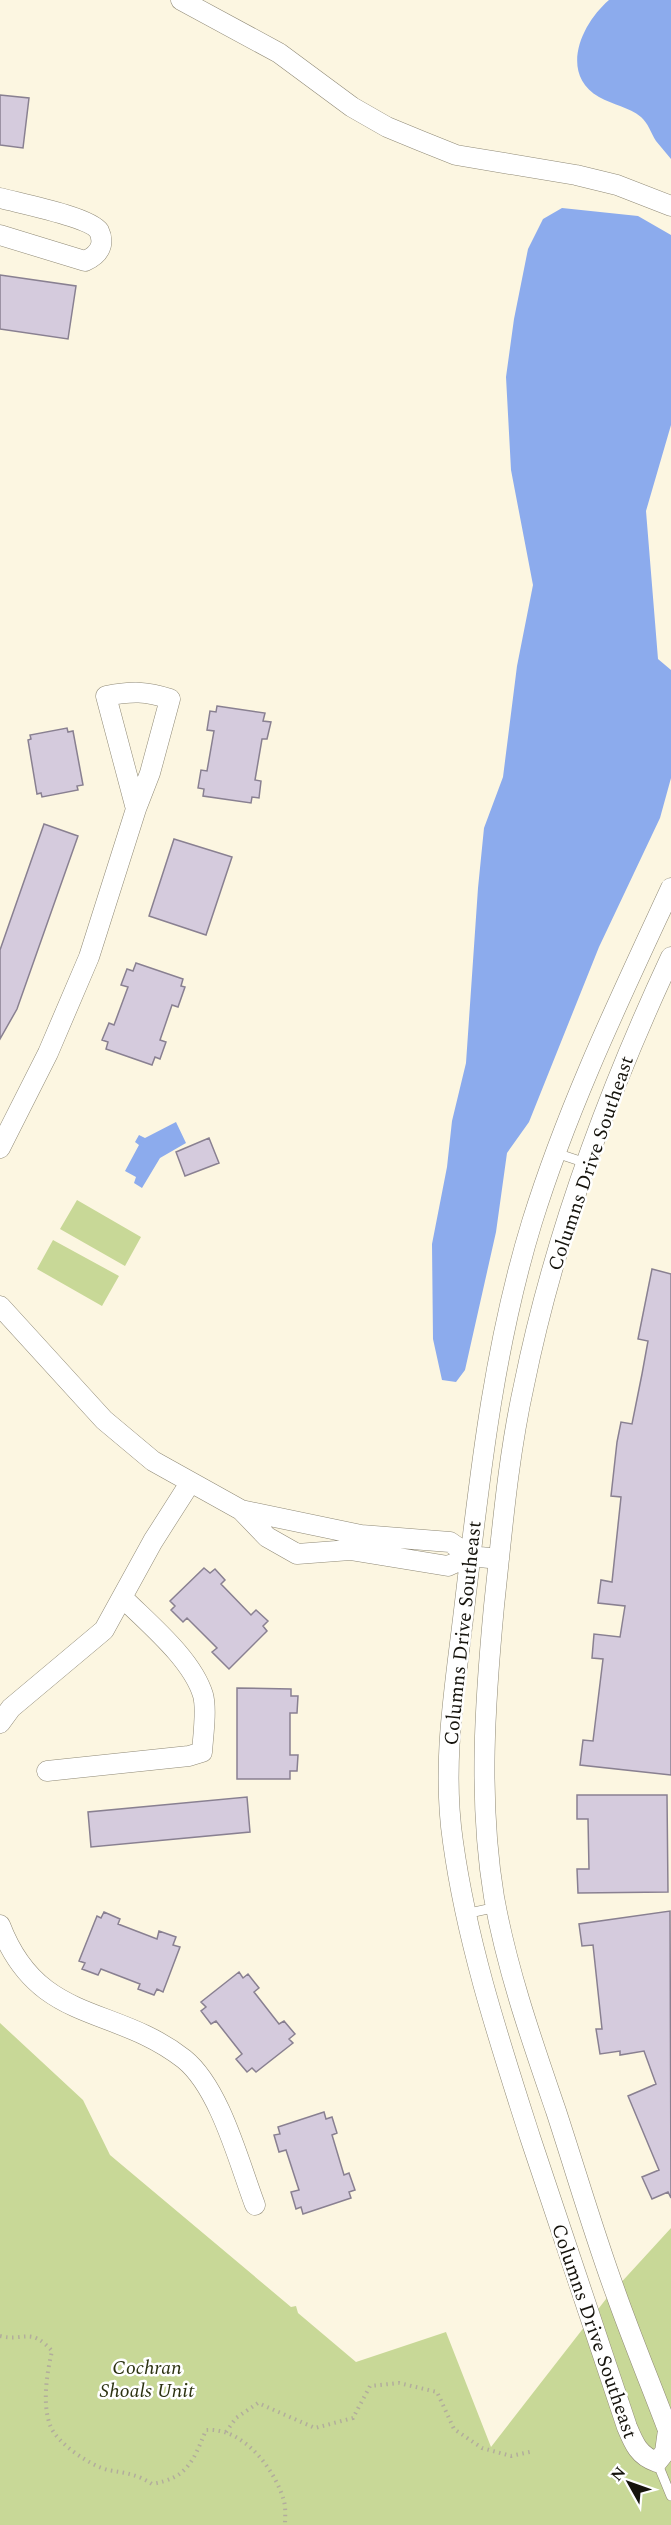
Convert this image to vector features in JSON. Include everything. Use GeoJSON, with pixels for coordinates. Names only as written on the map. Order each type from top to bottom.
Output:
{"type":"FeatureCollection","features":[{"type":"Feature","properties":{"kind":"street"},"geometry":{"type":"LineString","coordinates":[[181,0],[279,53],[352,107],[387,127],[456,155],[576,175],[617,185],[671,206]]}},
{"type":"Feature","properties":{"kind":"street"},"geometry":{"type":"LineString","coordinates":[[0,198],[86,221],[99,231],[102,240],[100,249],[92,258],[85,261],[0,235]]}},
{"type":"Feature","properties":{"kind":"street"},"geometry":{"type":"LineString","coordinates":[[0,1148],[48,1053],[89,957],[136,809],[150,774],[170,699],[147,692],[125,692],[106,696],[136,809]]}},
{"type":"Feature","properties":{"kind":"street","name":"Columns Drive Southeast"},"geometry":{"type":"LineString","coordinates":[[671,888],[588,1069],[532,1225],[493,1386],[476,1495],[451,1698],[449,1758],[452,1837],[465,1914],[490,2014],[627,2427],[635,2446],[644,2458],[657,2462],[665,2452],[668,2430],[615,2291],[517,1989],[497,1907],[490,1856],[484,1757],[487,1673],[499,1559],[514,1438],[528,1366],[562,1236],[586,1163],[626,1054],[671,957]]}},
{"type":"Feature","properties":{"kind":"street"},"geometry":{"type":"LineString","coordinates":[[0,1306],[104,1420],[153,1461],[241,1510],[448,1566],[470,1556],[499,1559]]}},
{"type":"Feature","properties":{"kind":"street"},"geometry":{"type":"LineString","coordinates":[[4,1709],[104,1630],[153,1541],[190,1483]]}},
{"type":"Feature","properties":{"kind":"street"},"geometry":{"type":"LineString","coordinates":[[241,1510],[267,1537],[291,1552],[306,1554],[350,1550],[360,1543]]}},
{"type":"Feature","properties":{"kind":"street"},"geometry":{"type":"LineString","coordinates":[[47,1771],[189,1756],[202,1752],[204,1697],[196,1679],[182,1660],[123,1598]]}},
{"type":"Feature","properties":{"kind":"street"},"geometry":{"type":"LineString","coordinates":[[0,1925],[23,1968],[46,1992],[72,2007],[142,2033],[186,2060],[216,2099],[255,2205]]}},
{"type":"Feature","properties":{"kind":"lane"},"geometry":{"type":"LineString","coordinates":[[556,1153],[586,1163]]}},
{"type":"Feature","properties":{"kind":"lane"},"geometry":{"type":"LineString","coordinates":[[465,1914],[497,1907]]}},
{"type":"Feature","properties":{"kind":"lane"},"geometry":{"type":"LineString","coordinates":[[657,2462],[671,2496]]}},
{"type":"Feature","properties":{"kind":"path"},"geometry":{"type":"LineString","coordinates":[[0,2336],[27,2335],[43,2341],[52,2351],[46,2375],[50,2427],[69,2448],[107,2470],[141,2476],[152,2484],[169,2481],[182,2474],[193,2459],[206,2430],[217,2429],[226,2432],[249,2446],[265,2463],[285,2503],[285,2525]]}},
{"type":"Feature","properties":{"kind":"path"},"geometry":{"type":"LineString","coordinates":[[226,2432],[236,2418],[258,2403],[315,2428],[353,2418],[370,2386],[399,2383],[437,2392],[454,2429],[482,2448],[511,2457],[534,2451]]}},
{"type":"Feature","properties":{"kind":"green space"},"geometry":{"type":"Polygon","coordinates":[[[77,1200],[141,1237],[125,1266],[60,1229],[77,1200]]]}},
{"type":"Feature","properties":{"kind":"green space"},"geometry":{"type":"Polygon","coordinates":[[[53,1240],[119,1276],[102,1306],[37,1269],[53,1240]]]}},
{"type":"Feature","properties":{"kind":"green space","name":"Cochran Shoals Unit"},"geometry":{"type":"Polygon","coordinates":[[[0,2023],[83,2100],[110,2155],[291,2307],[296,2306],[298,2313],[356,2362],[446,2332],[491,2447],[606,2299],[671,2228],[671,2525],[0,2525],[0,2023]]]}},
{"type":"Feature","properties":{"kind":"water"},"geometry":{"type":"Polygon","coordinates":[[[609,0],[671,0],[671,159],[641,117],[599,97],[587,87],[580,76],[577,63],[578,49],[583,35],[590,22],[609,0]]]}},
{"type":"Feature","properties":{"kind":"water"},"geometry":{"type":"Polygon","coordinates":[[[562,208],[638,216],[671,235],[671,425],[646,511],[658,659],[671,670],[671,778],[660,818],[599,947],[529,1122],[507,1153],[496,1232],[465,1370],[456,1382],[442,1380],[433,1339],[432,1244],[447,1167],[452,1121],[466,1063],[484,828],[503,777],[517,666],[533,585],[511,470],[506,377],[514,319],[528,249],[543,219],[562,208]]]}},
{"type":"Feature","properties":{"kind":"water"},"geometry":{"type":"Polygon","coordinates":[[[176,1122],[186,1143],[160,1158],[142,1188],[134,1183],[136,1177],[125,1171],[139,1145],[135,1142],[139,1135],[145,1138],[176,1122]]]}},
{"type":"Feature","properties":{"kind":"building"},"geometry":{"type":"Polygon","coordinates":[[[0,95],[29,98],[23,148],[0,145],[0,95]]]}},
{"type":"Feature","properties":{"kind":"building"},"geometry":{"type":"Polygon","coordinates":[[[0,275],[76,286],[68,339],[0,329],[0,275]]]}},
{"type":"Feature","properties":{"kind":"building"},"geometry":{"type":"Polygon","coordinates":[[[217,706],[265,713],[263,721],[271,722],[267,739],[262,739],[255,780],[261,781],[259,798],[252,797],[251,803],[203,796],[204,789],[198,788],[201,770],[207,771],[214,731],[207,730],[210,711],[216,712],[217,706]]]}},
{"type":"Feature","properties":{"kind":"building"},"geometry":{"type":"Polygon","coordinates":[[[67,728],[68,732],[73,731],[83,785],[77,786],[78,790],[42,797],[41,793],[37,794],[28,740],[31,739],[30,735],[67,728]]]}},
{"type":"Feature","properties":{"kind":"building"},"geometry":{"type":"Polygon","coordinates":[[[44,824],[78,836],[17,1009],[0,1039],[0,950],[44,824]]]}},
{"type":"Feature","properties":{"kind":"building"},"geometry":{"type":"Polygon","coordinates":[[[174,839],[232,857],[206,935],[149,916],[174,839]]]}},
{"type":"Feature","properties":{"kind":"building"},"geometry":{"type":"Polygon","coordinates":[[[136,963],[183,979],[181,986],[185,987],[178,1007],[172,1005],[160,1040],[166,1042],[160,1059],[155,1057],[152,1065],[106,1049],[108,1042],[102,1040],[109,1023],[114,1025],[128,987],[121,985],[127,969],[133,971],[136,963]]]}},
{"type":"Feature","properties":{"kind":"building"},"geometry":{"type":"Polygon","coordinates":[[[209,1138],[219,1163],[185,1176],[176,1152],[209,1138]]]}},
{"type":"Feature","properties":{"kind":"building"},"geometry":{"type":"Polygon","coordinates":[[[652,1269],[671,1274],[671,1775],[580,1765],[583,1740],[593,1741],[603,1659],[592,1658],[594,1634],[620,1637],[625,1606],[598,1603],[601,1580],[612,1582],[621,1497],[611,1496],[617,1442],[621,1422],[632,1424],[648,1341],[638,1339],[652,1269]]]}},
{"type":"Feature","properties":{"kind":"building"},"geometry":{"type":"Polygon","coordinates":[[[204,1568],[210,1573],[215,1569],[225,1580],[221,1584],[251,1615],[256,1610],[268,1621],[263,1626],[267,1631],[229,1669],[212,1652],[217,1648],[187,1618],[183,1622],[171,1610],[175,1606],[170,1601],[204,1568]]]}},
{"type":"Feature","properties":{"kind":"building"},"geometry":{"type":"Polygon","coordinates":[[[237,1688],[291,1689],[291,1696],[298,1696],[297,1713],[290,1713],[290,1755],[298,1755],[297,1771],[290,1771],[290,1779],[237,1779],[237,1688]]]}},
{"type":"Feature","properties":{"kind":"building"},"geometry":{"type":"Polygon","coordinates":[[[577,1795],[667,1795],[668,1892],[578,1893],[577,1869],[589,1869],[588,1819],[577,1819],[577,1795]]]}},
{"type":"Feature","properties":{"kind":"building"},"geometry":{"type":"Polygon","coordinates":[[[247,1797],[250,1832],[91,1847],[88,1812],[247,1797]]]}},
{"type":"Feature","properties":{"kind":"building"},"geometry":{"type":"Polygon","coordinates":[[[670,1911],[671,2198],[668,2192],[652,2199],[642,2177],[659,2170],[628,2096],[656,2084],[644,2051],[620,2055],[620,2051],[600,2054],[596,2029],[602,2029],[593,1945],[582,1946],[579,1924],[670,1911]]]}},
{"type":"Feature","properties":{"kind":"building"},"geometry":{"type":"Polygon","coordinates":[[[104,1912],[120,1919],[118,1924],[157,1939],[159,1931],[176,1937],[173,1945],[180,1947],[163,1992],[157,1989],[154,1995],[138,1989],[140,1984],[101,1969],[98,1975],[82,1969],[85,1963],[79,1961],[97,1916],[101,1918],[104,1912]]]}},
{"type":"Feature","properties":{"kind":"building"},"geometry":{"type":"Polygon","coordinates":[[[239,1972],[243,1978],[248,1974],[259,1988],[254,1992],[279,2024],[284,2021],[295,2034],[289,2039],[293,2043],[256,2072],[252,2068],[247,2072],[236,2059],[242,2054],[216,2021],[211,2024],[201,2011],[206,2007],[201,2002],[239,1972]]]}},
{"type":"Feature","properties":{"kind":"building"},"geometry":{"type":"Polygon","coordinates":[[[324,2112],[326,2119],[332,2117],[337,2133],[332,2135],[344,2175],[349,2173],[355,2190],[349,2192],[351,2198],[303,2214],[301,2207],[296,2209],[291,2192],[299,2190],[286,2150],[279,2152],[274,2135],[280,2134],[278,2127],[324,2112]]]}}]}
